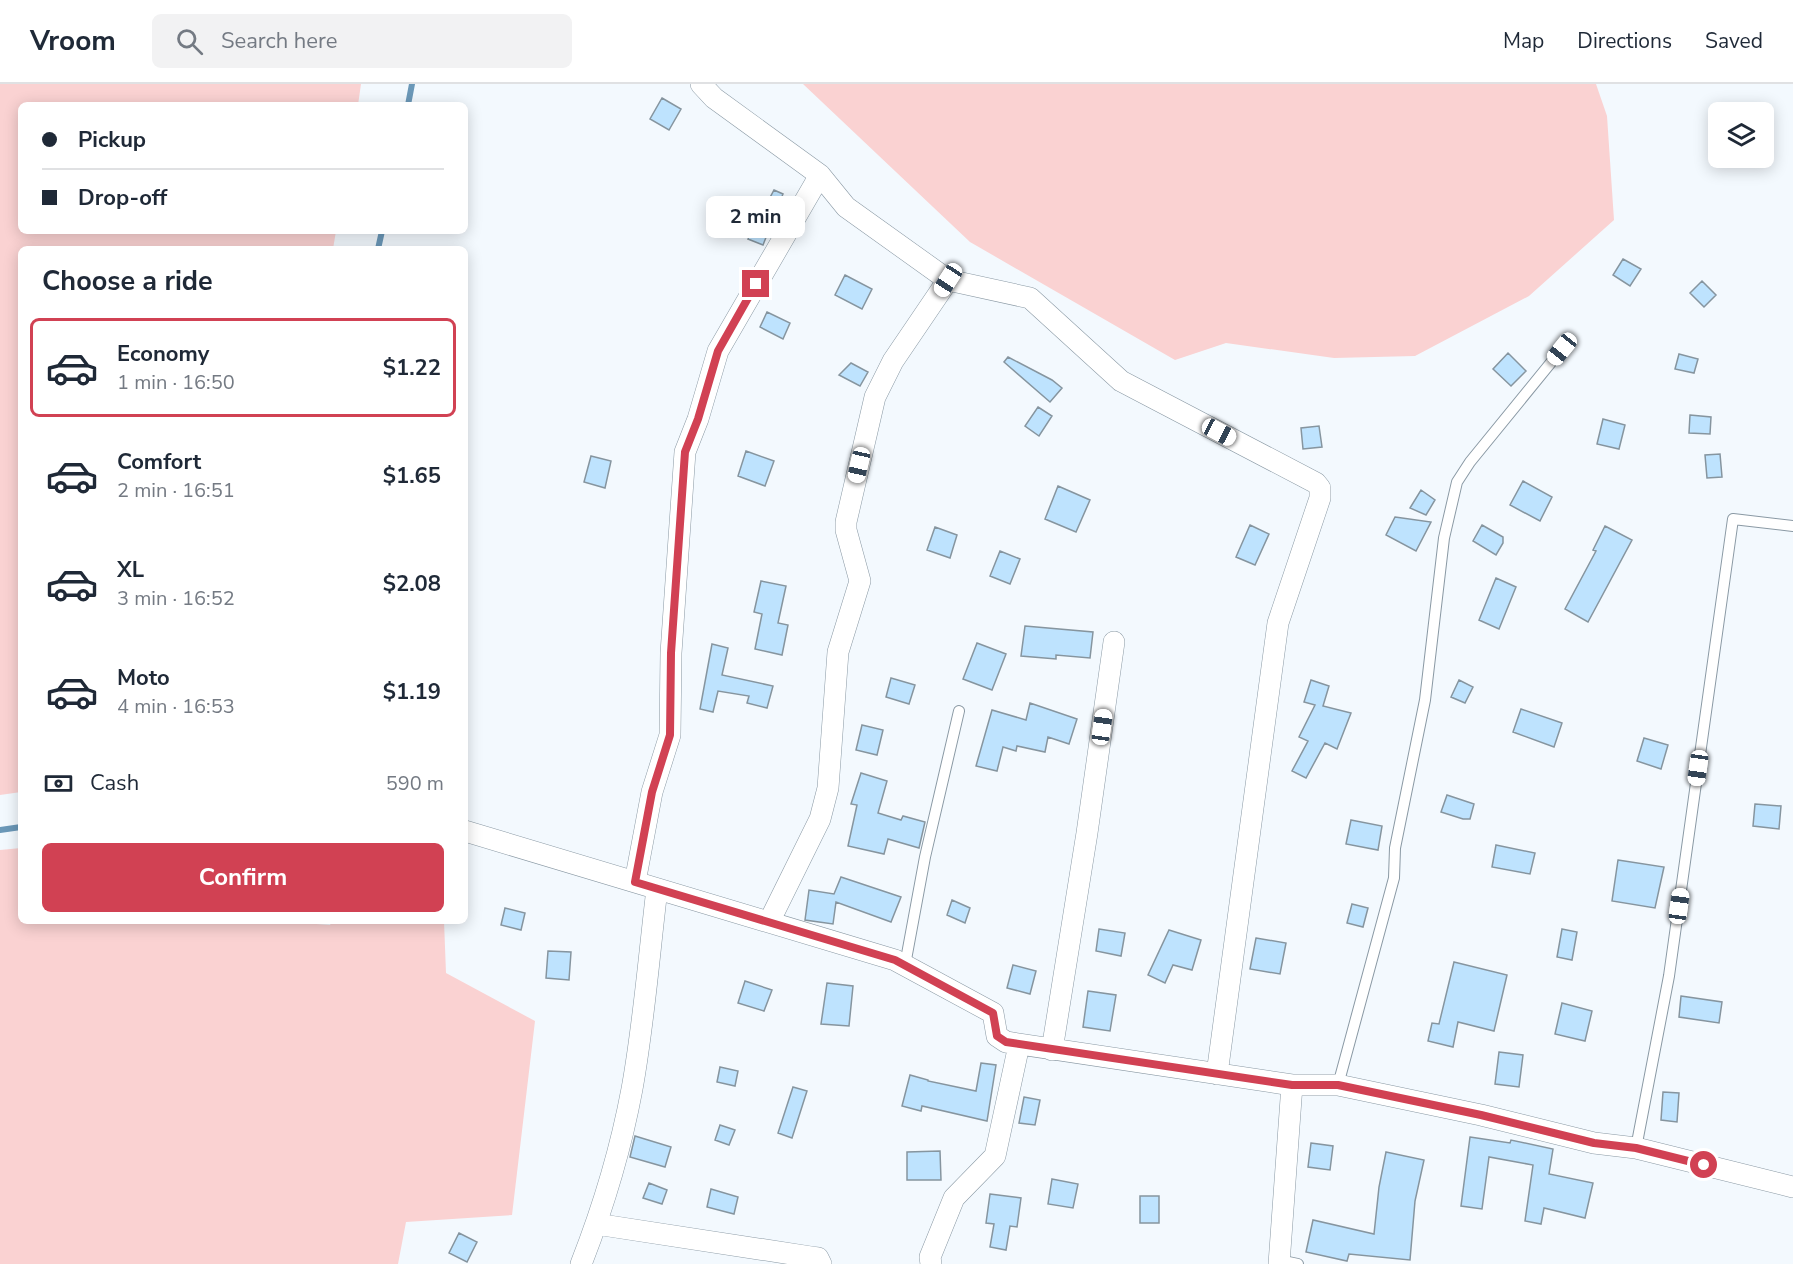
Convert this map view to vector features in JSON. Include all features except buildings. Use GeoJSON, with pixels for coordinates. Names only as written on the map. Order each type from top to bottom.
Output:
{"type":"FeatureCollection","features":[{"type":"Feature","properties":{"kind":"street"},"geometry":{"type":"LineString","coordinates":[[701,84],[714,98],[820,176],[846,207],[948,280],[1030,298],[1121,381],[1316,483],[1320,488],[1320,498],[1278,623],[1217,1074]]}},
{"type":"Feature","properties":{"kind":"street"},"geometry":{"type":"LineString","coordinates":[[635,882],[652,792],[670,735],[671,653],[685,452],[698,419],[718,351],[820,176]]}},
{"type":"Feature","properties":{"kind":"street"},"geometry":{"type":"LineString","coordinates":[[769,922],[824,808],[828,788],[838,652],[860,581],[846,530],[846,522],[875,397],[893,362],[948,280]]}},
{"type":"Feature","properties":{"kind":"street"},"geometry":{"type":"LineString","coordinates":[[1052,1050],[1087,833],[1114,642]]}},
{"type":"Feature","properties":{"kind":"street"},"geometry":{"type":"LineString","coordinates":[[468,832],[895,960],[993,1013],[997,1036],[1006,1042],[1292,1085],[1338,1085],[1481,1115],[1594,1143],[1636,1148],[1793,1187]]}},
{"type":"Feature","properties":{"kind":"street"},"geometry":{"type":"LineString","coordinates":[[581,1264],[596,1224],[625,1122],[632,1088],[657,889]]}},
{"type":"Feature","properties":{"kind":"street"},"geometry":{"type":"LineString","coordinates":[[931,1264],[930,1257],[954,1198],[995,1156],[1019,1045]]}},
{"type":"Feature","properties":{"kind":"street"},"geometry":{"type":"LineString","coordinates":[[1285,1263],[1292,1085]]}},
{"type":"Feature","properties":{"kind":"street"},"geometry":{"type":"LineString","coordinates":[[596,1224],[818,1258],[821,1264]]}},
{"type":"Feature","properties":{"kind":"lane"},"geometry":{"type":"LineString","coordinates":[[1338,1085],[1394,878],[1395,848],[1425,700],[1444,538],[1456,482],[1562,349]]}},
{"type":"Feature","properties":{"kind":"lane"},"geometry":{"type":"LineString","coordinates":[[1636,1148],[1669,976],[1733,519],[1793,526]]}},
{"type":"Feature","properties":{"kind":"lane"},"geometry":{"type":"LineString","coordinates":[[905,965],[925,856],[959,711]]}},
{"type":"Feature","properties":{"kind":"shaded area"},"geometry":{"type":"Polygon","coordinates":[[[0,84],[361,84],[358,102],[18,102],[18,234],[336,234],[334,246],[18,246],[18,792],[0,795],[0,84]]]}},
{"type":"Feature","properties":{"kind":"shaded area"},"geometry":{"type":"Polygon","coordinates":[[[803,84],[1596,84],[1607,116],[1614,220],[1529,296],[1415,356],[1334,358],[1226,343],[1175,360],[970,242],[803,84]]]}},
{"type":"Feature","properties":{"kind":"shaded area"},"geometry":{"type":"Polygon","coordinates":[[[18,848],[18,924],[444,924],[446,973],[535,1021],[512,1215],[406,1222],[398,1264],[0,1264],[0,850],[18,848]]]}},
{"type":"Feature","properties":{"kind":"waterway"},"geometry":{"type":"LineString","coordinates":[[409,102],[412,84]]}},
{"type":"Feature","properties":{"kind":"waterway"},"geometry":{"type":"LineString","coordinates":[[379,246],[381,234]]}},
{"type":"Feature","properties":{"kind":"waterway"},"geometry":{"type":"LineString","coordinates":[[0,830],[18,827]]}},
{"type":"Feature","properties":{"kind":"route"},"geometry":{"type":"LineString","coordinates":[[756,284],[718,351],[698,419],[685,452],[675,572],[670,735],[652,792],[635,882],[895,960],[993,1013],[997,1036],[1006,1042],[1292,1085],[1338,1085],[1481,1115],[1594,1143],[1636,1148],[1704,1165]]}}]}
